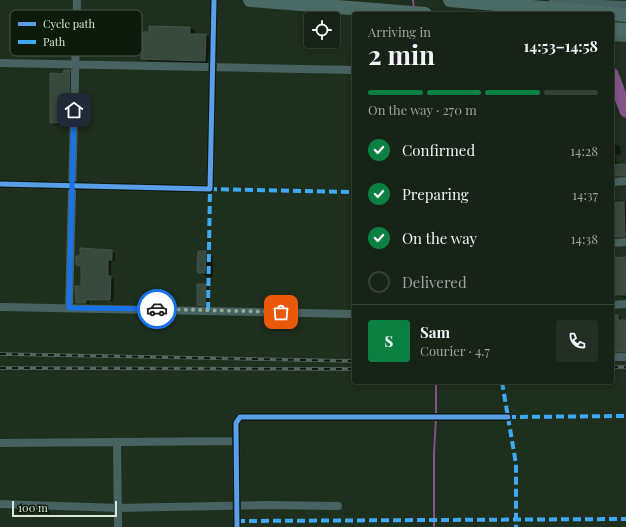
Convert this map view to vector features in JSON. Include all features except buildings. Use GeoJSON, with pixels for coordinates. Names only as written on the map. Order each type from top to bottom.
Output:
{"type":"FeatureCollection","features":[{"type":"Feature","properties":{"kind":"highway"},"geometry":{"type":"LineString","coordinates":[[250,0],[351,11],[398,12]]}},
{"type":"Feature","properties":{"kind":"highway"},"geometry":{"type":"LineString","coordinates":[[450,0],[577,7],[616,11]]}},
{"type":"Feature","properties":{"kind":"street"},"geometry":{"type":"LineString","coordinates":[[77,0],[77,10]]}},
{"type":"Feature","properties":{"kind":"street"},"geometry":{"type":"LineString","coordinates":[[0,184],[210,189],[214,0]]}},
{"type":"Feature","properties":{"kind":"street"},"geometry":{"type":"LineString","coordinates":[[553,0],[577,7]]}},
{"type":"Feature","properties":{"kind":"street"},"geometry":{"type":"LineString","coordinates":[[616,11],[626,5]]}},
{"type":"Feature","properties":{"kind":"street"},"geometry":{"type":"LineString","coordinates":[[69,308],[73,186],[74,56]]}},
{"type":"Feature","properties":{"kind":"street"},"geometry":{"type":"LineString","coordinates":[[0,63],[352,70]]}},
{"type":"Feature","properties":{"kind":"street"},"geometry":{"type":"LineString","coordinates":[[614,182],[626,181]]}},
{"type":"Feature","properties":{"kind":"street"},"geometry":{"type":"LineString","coordinates":[[614,243],[626,242]]}},
{"type":"Feature","properties":{"kind":"street"},"geometry":{"type":"LineString","coordinates":[[614,305],[626,304]]}},
{"type":"Feature","properties":{"kind":"street"},"geometry":{"type":"LineString","coordinates":[[0,307],[352,314]]}},
{"type":"Feature","properties":{"kind":"street"},"geometry":{"type":"LineString","coordinates":[[614,357],[626,357]]}},
{"type":"Feature","properties":{"kind":"street"},"geometry":{"type":"LineString","coordinates":[[237,527],[236,423],[240,417],[508,417]]}},
{"type":"Feature","properties":{"kind":"street"},"geometry":{"type":"LineString","coordinates":[[0,443],[236,441]]}},
{"type":"Feature","properties":{"kind":"street"},"geometry":{"type":"LineString","coordinates":[[117,443],[118,527]]}},
{"type":"Feature","properties":{"kind":"street"},"geometry":{"type":"LineString","coordinates":[[0,504],[118,508],[338,506]]}},
{"type":"Feature","properties":{"kind":"waterway"},"geometry":{"type":"LineString","coordinates":[[413,0],[414,9]]}},
{"type":"Feature","properties":{"kind":"waterway"},"geometry":{"type":"LineString","coordinates":[[614,79],[626,111]]}},
{"type":"Feature","properties":{"kind":"waterway"},"geometry":{"type":"LineString","coordinates":[[436,384],[436,414]]}},
{"type":"Feature","properties":{"kind":"waterway"},"geometry":{"type":"LineString","coordinates":[[434,527],[434,453],[436,418]]}},
{"type":"Feature","properties":{"kind":"tunnel"},"geometry":{"type":"LineString","coordinates":[[501,1],[502,12]]}},
{"type":"Feature","properties":{"kind":"railway"},"geometry":{"type":"LineString","coordinates":[[0,354],[352,361]]}},
{"type":"Feature","properties":{"kind":"railway"},"geometry":{"type":"LineString","coordinates":[[614,367],[626,367]]}},
{"type":"Feature","properties":{"kind":"railway"},"geometry":{"type":"LineString","coordinates":[[0,368],[352,369]]}},
{"type":"Feature","properties":{"kind":"marked path"},"geometry":{"type":"LineString","coordinates":[[208,310],[210,189],[352,192]]}},
{"type":"Feature","properties":{"kind":"marked path"},"geometry":{"type":"LineString","coordinates":[[502,384],[516,464],[516,527]]}},
{"type":"Feature","properties":{"kind":"marked path"},"geometry":{"type":"LineString","coordinates":[[508,417],[626,416]]}},
{"type":"Feature","properties":{"kind":"marked path"},"geometry":{"type":"LineString","coordinates":[[237,521],[626,519]]}},
{"type":"Feature","properties":{"kind":"cycle path"},"geometry":{"type":"LineString","coordinates":[[0,184],[210,189],[214,0]]}},
{"type":"Feature","properties":{"kind":"cycle path"},"geometry":{"type":"LineString","coordinates":[[237,527],[236,423],[240,417],[508,417]]}},
{"type":"Feature","properties":{"kind":"way so far"},"geometry":{"type":"LineString","coordinates":[[157,309],[281,312]]}},
{"type":"Feature","properties":{"kind":"route"},"geometry":{"type":"LineString","coordinates":[[74,110],[69,308],[157,309]]}}]}
